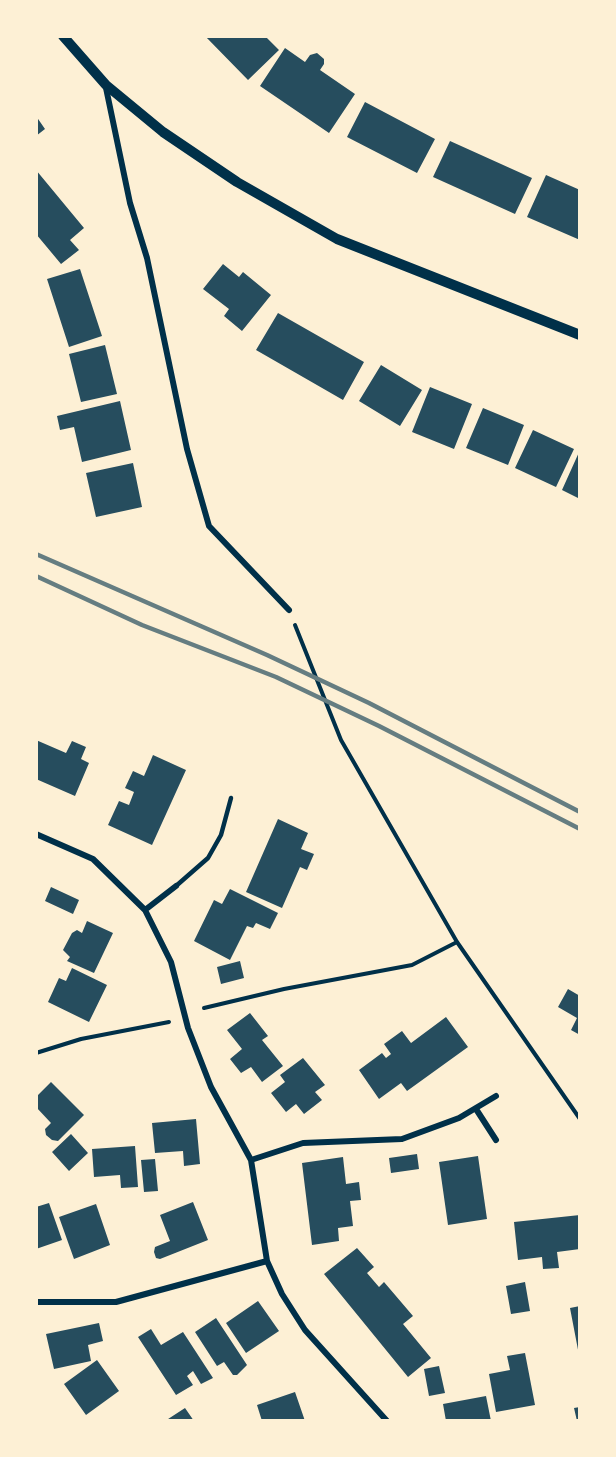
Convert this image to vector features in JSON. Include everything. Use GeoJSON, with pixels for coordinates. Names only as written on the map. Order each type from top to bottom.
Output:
{"type":"FeatureCollection","features":[{"type":"Feature","properties":{"kind":"street"},"geometry":{"type":"LineString","coordinates":[[63,36],[106,84],[163,132],[216,170],[337,239],[580,334]]}},
{"type":"Feature","properties":{"kind":"street"},"geometry":{"type":"LineString","coordinates":[[106,84],[130,203],[147,258],[187,449],[209,526],[289,610]]}},
{"type":"Feature","properties":{"kind":"street"},"geometry":{"type":"LineString","coordinates":[[36,834],[93,859],[145,910],[171,962],[188,1028],[211,1087],[251,1160],[267,1262],[282,1294],[305,1330],[387,1421]]}},
{"type":"Feature","properties":{"kind":"street"},"geometry":{"type":"LineString","coordinates":[[145,910],[176,886]]}},
{"type":"Feature","properties":{"kind":"street"},"geometry":{"type":"LineString","coordinates":[[251,1160],[303,1143],[402,1139],[459,1118],[496,1096]]}},
{"type":"Feature","properties":{"kind":"street"},"geometry":{"type":"LineString","coordinates":[[476,1108],[496,1140]]}},
{"type":"Feature","properties":{"kind":"street"},"geometry":{"type":"LineString","coordinates":[[36,1302],[116,1302],[267,1262]]}},
{"type":"Feature","properties":{"kind":"lane"},"geometry":{"type":"LineString","coordinates":[[176,886],[208,858],[221,835],[231,798]]}},
{"type":"Feature","properties":{"kind":"path"},"geometry":{"type":"LineString","coordinates":[[289,610],[341,740],[457,942],[580,1119]]}},
{"type":"Feature","properties":{"kind":"path"},"geometry":{"type":"LineString","coordinates":[[204,1008],[285,989],[412,965],[457,942]]}},
{"type":"Feature","properties":{"kind":"path"},"geometry":{"type":"LineString","coordinates":[[36,1053],[81,1039],[170,1022]]}},
{"type":"Feature","properties":{"kind":"building"},"geometry":{"type":"Polygon","coordinates":[[[205,36],[265,36],[279,50],[248,80],[205,36]]]}},
{"type":"Feature","properties":{"kind":"building"},"geometry":{"type":"Polygon","coordinates":[[[285,48],[305,62],[310,55],[317,53],[324,59],[320,70],[355,94],[329,133],[260,86],[285,48]]]}},
{"type":"Feature","properties":{"kind":"building"},"geometry":{"type":"Polygon","coordinates":[[[365,102],[435,139],[417,173],[347,137],[365,102]]]}},
{"type":"Feature","properties":{"kind":"building"},"geometry":{"type":"Polygon","coordinates":[[[36,116],[45,129],[36,136],[36,116]]]}},
{"type":"Feature","properties":{"kind":"building"},"geometry":{"type":"Polygon","coordinates":[[[450,141],[532,178],[515,214],[433,177],[450,141]]]}},
{"type":"Feature","properties":{"kind":"building"},"geometry":{"type":"Polygon","coordinates":[[[36,170],[84,228],[70,240],[79,250],[61,264],[36,234],[36,170]]]}},
{"type":"Feature","properties":{"kind":"building"},"geometry":{"type":"Polygon","coordinates":[[[546,175],[580,190],[580,240],[527,217],[546,175]]]}},
{"type":"Feature","properties":{"kind":"building"},"geometry":{"type":"Polygon","coordinates":[[[223,264],[239,277],[243,272],[271,295],[242,331],[224,316],[229,309],[203,289],[223,264]]]}},
{"type":"Feature","properties":{"kind":"building"},"geometry":{"type":"Polygon","coordinates":[[[80,269],[102,336],[69,347],[47,279],[80,269]]]}},
{"type":"Feature","properties":{"kind":"building"},"geometry":{"type":"Polygon","coordinates":[[[278,313],[364,362],[343,400],[256,350],[278,313]]]}},
{"type":"Feature","properties":{"kind":"building"},"geometry":{"type":"Polygon","coordinates":[[[105,345],[117,394],[81,402],[69,354],[105,345]]]}},
{"type":"Feature","properties":{"kind":"building"},"geometry":{"type":"Polygon","coordinates":[[[381,365],[422,390],[400,426],[359,401],[381,365]]]}},
{"type":"Feature","properties":{"kind":"building"},"geometry":{"type":"Polygon","coordinates":[[[430,387],[472,404],[454,449],[412,432],[430,387]]]}},
{"type":"Feature","properties":{"kind":"building"},"geometry":{"type":"Polygon","coordinates":[[[120,401],[131,450],[82,462],[74,427],[60,430],[57,416],[120,401]]]}},
{"type":"Feature","properties":{"kind":"building"},"geometry":{"type":"Polygon","coordinates":[[[483,408],[524,425],[508,465],[466,448],[483,408]]]}},
{"type":"Feature","properties":{"kind":"building"},"geometry":{"type":"Polygon","coordinates":[[[533,430],[574,449],[556,487],[515,468],[533,430]]]}},
{"type":"Feature","properties":{"kind":"building"},"geometry":{"type":"Polygon","coordinates":[[[580,450],[580,499],[562,490],[580,450]]]}},
{"type":"Feature","properties":{"kind":"building"},"geometry":{"type":"Polygon","coordinates":[[[133,463],[142,507],[96,517],[86,473],[133,463]]]}},
{"type":"Feature","properties":{"kind":"building"},"geometry":{"type":"Polygon","coordinates":[[[36,740],[66,753],[72,741],[86,747],[81,759],[89,763],[75,796],[36,779],[36,740]]]}},
{"type":"Feature","properties":{"kind":"building"},"geometry":{"type":"Polygon","coordinates":[[[153,755],[186,770],[152,845],[108,825],[119,801],[129,805],[134,792],[125,788],[133,771],[144,776],[153,755]]]}},
{"type":"Feature","properties":{"kind":"building"},"geometry":{"type":"Polygon","coordinates":[[[278,819],[308,833],[301,849],[314,854],[307,870],[300,867],[282,908],[246,892],[278,819]]]}},
{"type":"Feature","properties":{"kind":"building"},"geometry":{"type":"Polygon","coordinates":[[[51,887],[79,900],[73,914],[45,901],[51,887]]]}},
{"type":"Feature","properties":{"kind":"building"},"geometry":{"type":"Polygon","coordinates":[[[230,889],[278,913],[270,929],[256,923],[253,928],[247,926],[230,960],[194,941],[214,900],[222,904],[230,889]]]}},
{"type":"Feature","properties":{"kind":"building"},"geometry":{"type":"Polygon","coordinates":[[[87,921],[113,933],[94,973],[67,961],[70,957],[63,950],[72,933],[77,930],[82,933],[87,921]]]}},
{"type":"Feature","properties":{"kind":"building"},"geometry":{"type":"Polygon","coordinates":[[[240,961],[244,978],[221,984],[217,967],[240,961]]]}},
{"type":"Feature","properties":{"kind":"building"},"geometry":{"type":"Polygon","coordinates":[[[72,968],[107,985],[89,1022],[48,1002],[59,978],[66,981],[72,968]]]}},
{"type":"Feature","properties":{"kind":"building"},"geometry":{"type":"Polygon","coordinates":[[[568,989],[580,996],[580,1035],[571,1030],[577,1018],[558,1007],[568,989]]]}},
{"type":"Feature","properties":{"kind":"building"},"geometry":{"type":"Polygon","coordinates":[[[250,1013],[268,1036],[262,1040],[283,1066],[262,1082],[251,1067],[241,1073],[230,1059],[242,1049],[227,1030],[250,1013]]]}},
{"type":"Feature","properties":{"kind":"building"},"geometry":{"type":"Polygon","coordinates":[[[446,1017],[468,1047],[407,1091],[401,1083],[379,1099],[359,1070],[382,1053],[386,1058],[391,1054],[384,1044],[402,1031],[411,1043],[446,1017]]]}},
{"type":"Feature","properties":{"kind":"building"},"geometry":{"type":"Polygon","coordinates":[[[303,1058],[325,1085],[315,1092],[322,1100],[304,1114],[296,1104],[286,1112],[271,1093],[285,1082],[280,1075],[303,1058]]]}},
{"type":"Feature","properties":{"kind":"building"},"geometry":{"type":"Polygon","coordinates":[[[51,1082],[84,1115],[58,1141],[46,1135],[45,1129],[51,1123],[36,1107],[36,1097],[51,1082]]]}},
{"type":"Feature","properties":{"kind":"building"},"geometry":{"type":"Polygon","coordinates":[[[196,1119],[200,1164],[184,1166],[183,1151],[155,1153],[152,1123],[196,1119]]]}},
{"type":"Feature","properties":{"kind":"building"},"geometry":{"type":"Polygon","coordinates":[[[71,1134],[88,1153],[69,1171],[52,1152],[71,1134]]]}},
{"type":"Feature","properties":{"kind":"building"},"geometry":{"type":"Polygon","coordinates":[[[135,1146],[138,1187],[121,1188],[120,1175],[94,1177],[92,1149],[135,1146]]]}},
{"type":"Feature","properties":{"kind":"building"},"geometry":{"type":"Polygon","coordinates":[[[417,1154],[419,1169],[391,1173],[389,1158],[417,1154]]]}},
{"type":"Feature","properties":{"kind":"building"},"geometry":{"type":"Polygon","coordinates":[[[478,1156],[487,1219],[448,1225],[439,1162],[478,1156]]]}},
{"type":"Feature","properties":{"kind":"building"},"geometry":{"type":"Polygon","coordinates":[[[343,1157],[346,1184],[359,1182],[361,1200],[350,1201],[353,1226],[338,1228],[339,1241],[312,1245],[302,1163],[343,1157]]]}},
{"type":"Feature","properties":{"kind":"building"},"geometry":{"type":"Polygon","coordinates":[[[155,1159],[158,1191],[144,1192],[141,1160],[155,1159]]]}},
{"type":"Feature","properties":{"kind":"building"},"geometry":{"type":"Polygon","coordinates":[[[193,1202],[208,1240],[160,1259],[156,1258],[155,1247],[170,1241],[160,1215],[193,1202]]]}},
{"type":"Feature","properties":{"kind":"building"},"geometry":{"type":"Polygon","coordinates":[[[49,1203],[62,1240],[36,1249],[36,1207],[49,1203]]]}},
{"type":"Feature","properties":{"kind":"building"},"geometry":{"type":"Polygon","coordinates":[[[96,1204],[110,1245],[74,1259],[59,1217],[96,1204]]]}},
{"type":"Feature","properties":{"kind":"building"},"geometry":{"type":"Polygon","coordinates":[[[580,1215],[580,1249],[557,1252],[559,1268],[543,1269],[542,1257],[518,1260],[514,1222],[580,1215]]]}},
{"type":"Feature","properties":{"kind":"building"},"geometry":{"type":"Polygon","coordinates":[[[357,1248],[374,1267],[367,1273],[379,1287],[384,1282],[413,1316],[403,1324],[431,1358],[408,1377],[324,1274],[357,1248]]]}},
{"type":"Feature","properties":{"kind":"building"},"geometry":{"type":"Polygon","coordinates":[[[525,1282],[530,1311],[511,1314],[506,1286],[525,1282]]]}},
{"type":"Feature","properties":{"kind":"building"},"geometry":{"type":"Polygon","coordinates":[[[258,1301],[279,1331],[246,1353],[226,1323],[258,1301]]]}},
{"type":"Feature","properties":{"kind":"building"},"geometry":{"type":"Polygon","coordinates":[[[580,1306],[580,1355],[579,1355],[570,1308],[580,1306]]]}},
{"type":"Feature","properties":{"kind":"building"},"geometry":{"type":"Polygon","coordinates":[[[216,1318],[247,1365],[237,1375],[233,1375],[224,1362],[217,1366],[195,1332],[216,1318]]]}},
{"type":"Feature","properties":{"kind":"building"},"geometry":{"type":"Polygon","coordinates":[[[99,1323],[103,1341],[88,1345],[91,1361],[54,1369],[46,1334],[99,1323]]]}},
{"type":"Feature","properties":{"kind":"building"},"geometry":{"type":"Polygon","coordinates":[[[151,1329],[161,1345],[183,1332],[213,1378],[201,1384],[193,1371],[187,1376],[193,1385],[176,1395],[138,1337],[151,1329]]]}},
{"type":"Feature","properties":{"kind":"building"},"geometry":{"type":"Polygon","coordinates":[[[525,1353],[535,1405],[496,1412],[489,1374],[510,1370],[507,1356],[525,1353]]]}},
{"type":"Feature","properties":{"kind":"building"},"geometry":{"type":"Polygon","coordinates":[[[97,1360],[119,1391],[86,1415],[64,1384],[97,1360]]]}},
{"type":"Feature","properties":{"kind":"building"},"geometry":{"type":"Polygon","coordinates":[[[439,1366],[445,1393],[429,1396],[424,1369],[439,1366]]]}},
{"type":"Feature","properties":{"kind":"building"},"geometry":{"type":"Polygon","coordinates":[[[295,1392],[305,1421],[262,1421],[257,1405],[295,1392]]]}},
{"type":"Feature","properties":{"kind":"building"},"geometry":{"type":"Polygon","coordinates":[[[486,1396],[491,1421],[446,1421],[443,1404],[486,1396]]]}},
{"type":"Feature","properties":{"kind":"building"},"geometry":{"type":"Polygon","coordinates":[[[580,1407],[580,1421],[577,1421],[574,1408],[580,1407]]]}},
{"type":"Feature","properties":{"kind":"building"},"geometry":{"type":"Polygon","coordinates":[[[185,1408],[194,1421],[165,1421],[185,1408]]]}},
{"type":"Feature","properties":{"kind":"railway"},"geometry":{"type":"LineString","coordinates":[[36,554],[267,655],[369,703],[580,812]]}},
{"type":"Feature","properties":{"kind":"railway"},"geometry":{"type":"LineString","coordinates":[[36,576],[142,625],[276,677],[379,726],[580,829]]}}]}
